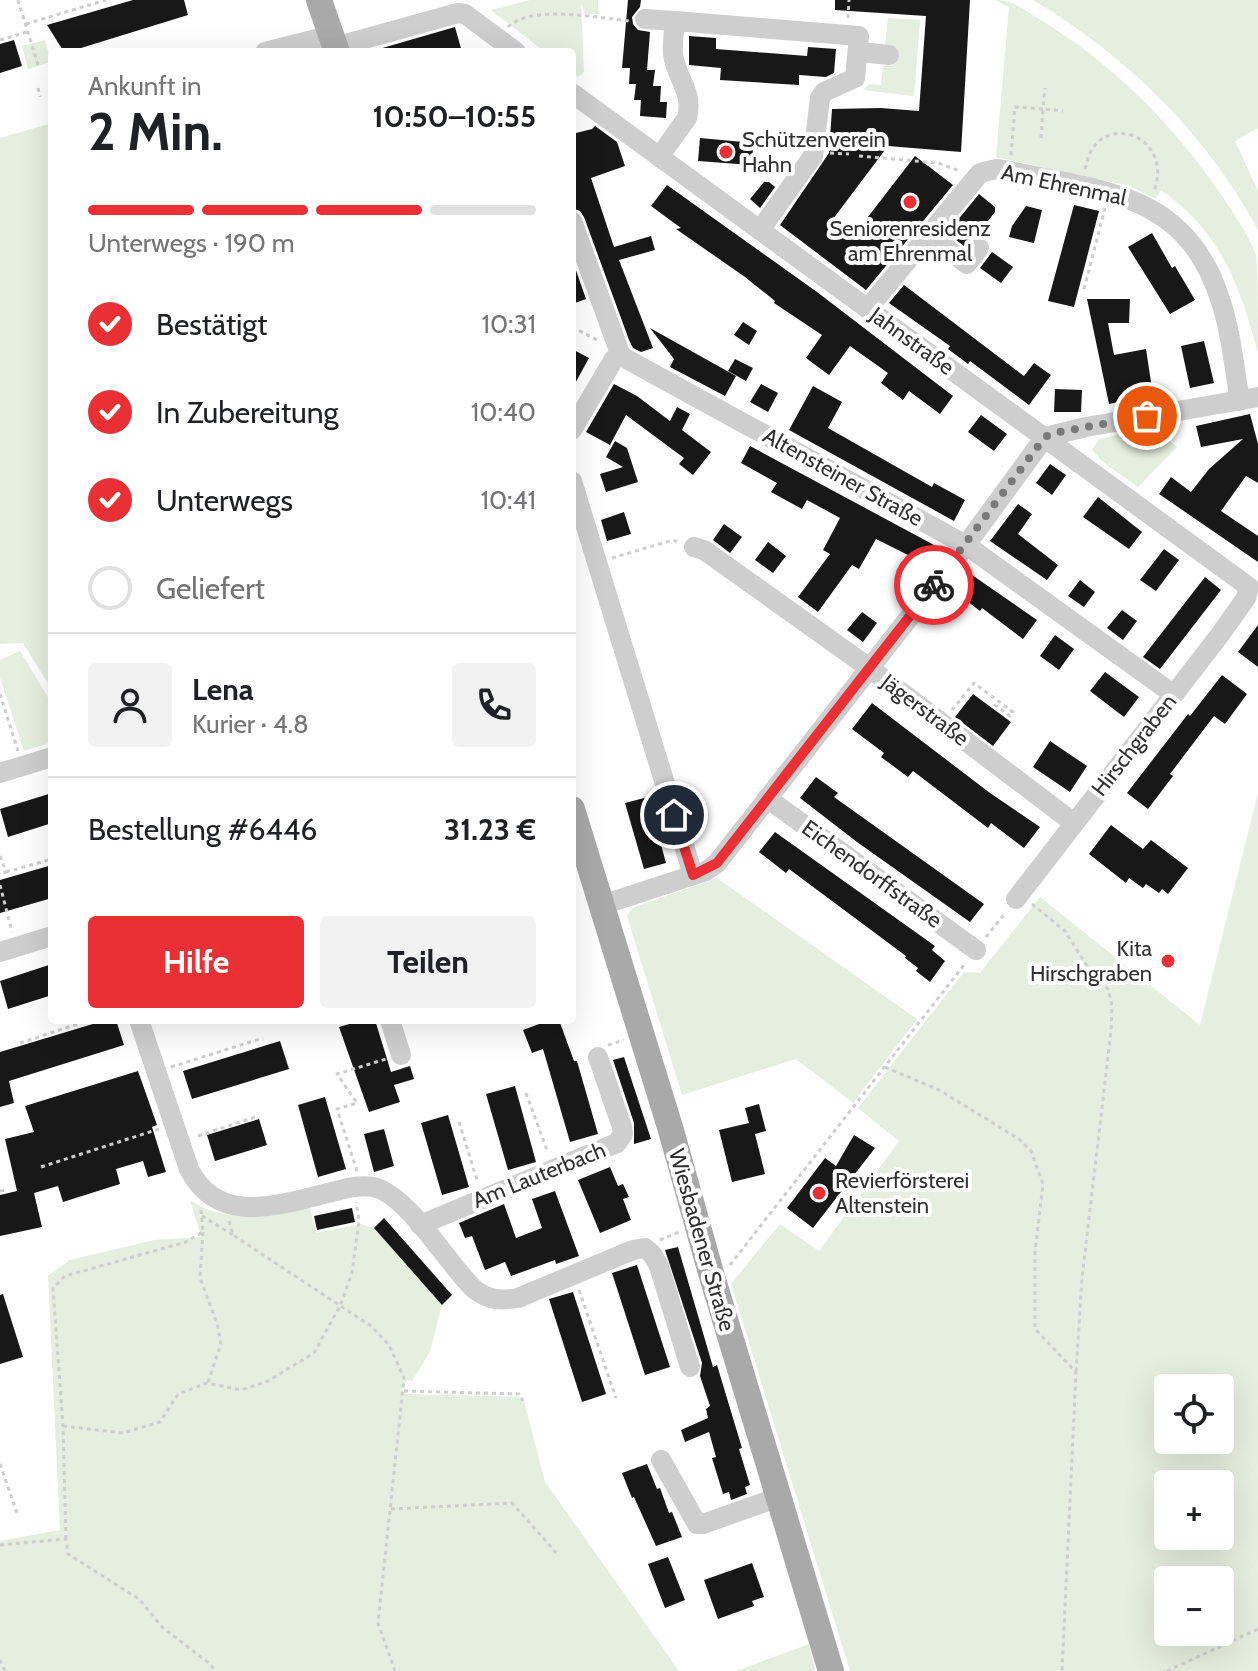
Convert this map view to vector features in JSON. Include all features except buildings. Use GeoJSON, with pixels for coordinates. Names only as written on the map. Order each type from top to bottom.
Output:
{"type":"FeatureCollection","features":[{"type":"Feature","properties":{"kind":"main road"},"geometry":{"type":"LineString","coordinates":[[322,3],[334,45]]}},
{"type":"Feature","properties":{"kind":"main road","name":"Wiesbadener Straße"},"geometry":{"type":"LineString","coordinates":[[576,822],[831,1671]]}},
{"type":"Feature","properties":{"kind":"street"},"geometry":{"type":"LineString","coordinates":[[304,48],[334,45],[458,13],[465,14],[511,48]]}},
{"type":"Feature","properties":{"kind":"street"},"geometry":{"type":"LineString","coordinates":[[645,19],[856,35],[860,39],[855,78],[824,92],[820,98],[813,156],[760,230]]}},
{"type":"Feature","properties":{"kind":"street"},"geometry":{"type":"LineString","coordinates":[[659,157],[687,118],[689,110],[689,95],[673,54],[675,21]]}},
{"type":"Feature","properties":{"kind":"street"},"geometry":{"type":"LineString","coordinates":[[860,52],[889,55]]}},
{"type":"Feature","properties":{"kind":"street","name":"Jahnstraße"},"geometry":{"type":"LineString","coordinates":[[576,96],[1247,584],[1249,590]]}},
{"type":"Feature","properties":{"kind":"street","name":"Am Ehrenmal"},"geometry":{"type":"LineString","coordinates":[[868,308],[972,180],[987,170],[1010,171],[1109,193],[1149,206],[1192,243],[1217,288],[1249,399]]}},
{"type":"Feature","properties":{"kind":"street"},"geometry":{"type":"LineString","coordinates":[[576,232],[618,349],[576,423]]}},
{"type":"Feature","properties":{"kind":"street"},"geometry":{"type":"LineString","coordinates":[[928,234],[967,264],[979,248]]}},
{"type":"Feature","properties":{"kind":"street","name":"Altensteiner Straße"},"geometry":{"type":"LineString","coordinates":[[618,349],[966,545],[1173,694]]}},
{"type":"Feature","properties":{"kind":"street"},"geometry":{"type":"LineString","coordinates":[[602,905],[693,875],[717,863],[966,545],[1045,437],[1249,399]]}},
{"type":"Feature","properties":{"kind":"street"},"geometry":{"type":"LineString","coordinates":[[576,494],[693,875]]}},
{"type":"Feature","properties":{"kind":"street","name":"Jägerstraße"},"geometry":{"type":"LineString","coordinates":[[694,547],[704,550],[868,667],[1074,823]]}},
{"type":"Feature","properties":{"kind":"street","name":"Hirschgraben"},"geometry":{"type":"LineString","coordinates":[[1018,897],[1246,598],[1249,590]]}},
{"type":"Feature","properties":{"kind":"street"},"geometry":{"type":"LineString","coordinates":[[0,773],[48,758]]}},
{"type":"Feature","properties":{"kind":"street","name":"Eichendorffstraße"},"geometry":{"type":"LineString","coordinates":[[767,798],[976,950]]}},
{"type":"Feature","properties":{"kind":"street"},"geometry":{"type":"LineString","coordinates":[[8,949],[48,937]]}},
{"type":"Feature","properties":{"kind":"street"},"geometry":{"type":"LineString","coordinates":[[140,1024],[189,1169],[199,1186],[214,1199],[242,1207],[269,1206],[358,1186],[384,1191],[420,1225],[465,1281],[488,1298],[498,1300],[518,1298],[633,1250],[649,1251],[659,1266],[690,1367]]}},
{"type":"Feature","properties":{"kind":"street"},"geometry":{"type":"LineString","coordinates":[[391,1024],[401,1055]]}},
{"type":"Feature","properties":{"kind":"street","name":"Am Lauterbach"},"geometry":{"type":"LineString","coordinates":[[420,1225],[617,1143],[621,1139],[622,1127],[603,1051]]}},
{"type":"Feature","properties":{"kind":"street"},"geometry":{"type":"LineString","coordinates":[[661,1460],[697,1524],[779,1497]]}},
{"type":"Feature","properties":{"kind":"path"},"geometry":{"type":"LineString","coordinates":[[18,0],[38,65]]}},
{"type":"Feature","properties":{"kind":"path"},"geometry":{"type":"LineString","coordinates":[[26,24],[106,0]]}},
{"type":"Feature","properties":{"kind":"path"},"geometry":{"type":"LineString","coordinates":[[497,38],[514,20],[546,14],[633,21],[645,19]]}},
{"type":"Feature","properties":{"kind":"path"},"geometry":{"type":"LineString","coordinates":[[0,40],[28,32]]}},
{"type":"Feature","properties":{"kind":"path"},"geometry":{"type":"LineString","coordinates":[[38,88],[40,97]]}},
{"type":"Feature","properties":{"kind":"path"},"geometry":{"type":"LineString","coordinates":[[1041,138],[1045,88]]}},
{"type":"Feature","properties":{"kind":"path"},"geometry":{"type":"LineString","coordinates":[[1010,171],[1015,107],[1063,111]]}},
{"type":"Feature","properties":{"kind":"path"},"geometry":{"type":"LineString","coordinates":[[1083,187],[1092,149],[1109,135],[1130,134],[1149,144],[1159,163],[1157,184],[1149,206]]}},
{"type":"Feature","properties":{"kind":"path"},"geometry":{"type":"LineString","coordinates":[[859,156],[946,165],[955,167],[972,180]]}},
{"type":"Feature","properties":{"kind":"path"},"geometry":{"type":"LineString","coordinates":[[1084,289],[1109,193]]}},
{"type":"Feature","properties":{"kind":"path"},"geometry":{"type":"LineString","coordinates":[[576,329],[618,349]]}},
{"type":"Feature","properties":{"kind":"path"},"geometry":{"type":"LineString","coordinates":[[597,562],[673,540],[694,547]]}},
{"type":"Feature","properties":{"kind":"path"},"geometry":{"type":"LineString","coordinates":[[942,723],[974,683],[992,703],[1010,716],[1013,712],[992,703]]}},
{"type":"Feature","properties":{"kind":"path"},"geometry":{"type":"LineString","coordinates":[[0,694],[22,766]]}},
{"type":"Feature","properties":{"kind":"path"},"geometry":{"type":"LineString","coordinates":[[0,856],[6,872]]}},
{"type":"Feature","properties":{"kind":"path"},"geometry":{"type":"LineString","coordinates":[[0,874],[48,860]]}},
{"type":"Feature","properties":{"kind":"path"},"geometry":{"type":"LineString","coordinates":[[0,885],[8,949]]}},
{"type":"Feature","properties":{"kind":"path"},"geometry":{"type":"LineString","coordinates":[[711,1273],[734,1263],[1018,897],[1065,931],[1091,972],[1108,989],[1112,1006],[1082,1278],[1062,1671]]}},
{"type":"Feature","properties":{"kind":"path"},"geometry":{"type":"LineString","coordinates":[[20,1043],[78,1024]]}},
{"type":"Feature","properties":{"kind":"path"},"geometry":{"type":"LineString","coordinates":[[156,1072],[263,1038]]}},
{"type":"Feature","properties":{"kind":"path"},"geometry":{"type":"LineString","coordinates":[[603,1051],[626,1039]]}},
{"type":"Feature","properties":{"kind":"path"},"geometry":{"type":"LineString","coordinates":[[63,1426],[123,1433],[160,1422],[178,1394],[207,1383],[241,1390],[268,1381],[314,1353],[340,1306],[352,1273],[359,1221],[358,1186],[337,1109],[357,1103],[337,1074],[401,1055]]}},
{"type":"Feature","properties":{"kind":"path"},"geometry":{"type":"LineString","coordinates":[[885,1067],[939,1090],[1019,1139],[1031,1151],[1043,1184],[1035,1252],[1035,1329],[1076,1372]]}},
{"type":"Feature","properties":{"kind":"path"},"geometry":{"type":"LineString","coordinates":[[526,1093],[554,1169]]}},
{"type":"Feature","properties":{"kind":"path"},"geometry":{"type":"LineString","coordinates":[[41,1167],[258,1116]]}},
{"type":"Feature","properties":{"kind":"path"},"geometry":{"type":"LineString","coordinates":[[459,1122],[482,1198]]}},
{"type":"Feature","properties":{"kind":"path"},"geometry":{"type":"LineString","coordinates":[[199,1186],[203,1232],[200,1278],[217,1323],[221,1344],[207,1383]]}},
{"type":"Feature","properties":{"kind":"path"},"geometry":{"type":"LineString","coordinates":[[0,1191],[7,1190]]}},
{"type":"Feature","properties":{"kind":"path"},"geometry":{"type":"LineString","coordinates":[[225,1204],[233,1235]]}},
{"type":"Feature","properties":{"kind":"path"},"geometry":{"type":"LineString","coordinates":[[201,1215],[371,1326],[389,1345],[404,1378],[378,1623],[395,1671]]}},
{"type":"Feature","properties":{"kind":"path"},"geometry":{"type":"LineString","coordinates":[[662,1239],[686,1229]]}},
{"type":"Feature","properties":{"kind":"path"},"geometry":{"type":"LineString","coordinates":[[203,1232],[186,1242],[65,1276],[53,1288],[68,1554],[139,1599],[162,1627],[215,1671]]}},
{"type":"Feature","properties":{"kind":"path"},"geometry":{"type":"LineString","coordinates":[[574,1275],[616,1398]]}},
{"type":"Feature","properties":{"kind":"path"},"geometry":{"type":"LineString","coordinates":[[404,1391],[519,1394],[523,1401]]}},
{"type":"Feature","properties":{"kind":"path"},"geometry":{"type":"LineString","coordinates":[[0,1464],[17,1513]]}},
{"type":"Feature","properties":{"kind":"path"},"geometry":{"type":"LineString","coordinates":[[391,1509],[512,1503],[558,1555]]}},
{"type":"Feature","properties":{"kind":"path"},"geometry":{"type":"LineString","coordinates":[[0,1545],[66,1539]]}},
{"type":"Feature","properties":{"kind":"path"},"geometry":{"type":"LineString","coordinates":[[1167,1671],[1258,1629]]}},
{"type":"Feature","properties":{"kind":"path"},"geometry":{"type":"LineString","coordinates":[[0,1660],[5,1671]]}},
{"type":"Feature","properties":{"kind":"green space"},"geometry":{"type":"Polygon","coordinates":[[[530,0],[598,0],[598,14],[585,14],[581,3],[584,72],[576,75],[576,48],[540,48],[491,10],[530,0]]]}},
{"type":"Feature","properties":{"kind":"green space"},"geometry":{"type":"Polygon","coordinates":[[[995,0],[1023,9],[1093,56],[1166,124],[1207,175],[1256,255],[1258,353],[1243,304],[1225,262],[1199,224],[1161,190],[1156,199],[1130,186],[996,157],[1009,7],[995,0]]]}},
{"type":"Feature","properties":{"kind":"green space"},"geometry":{"type":"Polygon","coordinates":[[[1033,0],[1258,0],[1258,128],[1235,141],[1258,191],[1258,230],[1214,161],[1161,100],[1100,46],[1033,0]]]}},
{"type":"Feature","properties":{"kind":"green space"},"geometry":{"type":"Polygon","coordinates":[[[888,18],[920,20],[914,96],[863,90],[869,84],[881,85],[883,66],[893,66],[894,47],[885,46],[888,18]]]}},
{"type":"Feature","properties":{"kind":"green space"},"geometry":{"type":"Polygon","coordinates":[[[45,40],[48,63],[28,69],[22,46],[45,40]]]}},
{"type":"Feature","properties":{"kind":"green space"},"geometry":{"type":"Polygon","coordinates":[[[48,124],[48,684],[23,643],[0,644],[0,138],[48,124]]]}},
{"type":"Feature","properties":{"kind":"green space"},"geometry":{"type":"Polygon","coordinates":[[[1152,427],[1177,447],[1138,487],[1092,450],[1099,439],[1152,427]]]}},
{"type":"Feature","properties":{"kind":"green space"},"geometry":{"type":"Polygon","coordinates":[[[20,651],[48,697],[48,743],[24,751],[0,678],[0,660],[20,651]]]}},
{"type":"Feature","properties":{"kind":"green space"},"geometry":{"type":"Polygon","coordinates":[[[1258,793],[1258,1671],[850,1671],[731,1284],[780,1224],[819,1251],[899,1141],[858,1108],[964,972],[980,973],[1040,897],[1200,1025],[1258,793]]]}},
{"type":"Feature","properties":{"kind":"green space"},"geometry":{"type":"Polygon","coordinates":[[[717,878],[917,1019],[853,1103],[796,1059],[682,1095],[627,916],[632,908],[717,878]]]}},
{"type":"Feature","properties":{"kind":"green space"},"geometry":{"type":"Polygon","coordinates":[[[190,1200],[218,1213],[233,1215],[263,1214],[309,1204],[316,1233],[361,1224],[374,1228],[442,1305],[430,1352],[412,1381],[407,1380],[401,1390],[406,1394],[523,1397],[545,1482],[679,1671],[0,1671],[0,1541],[60,1530],[48,1276],[70,1260],[154,1240],[201,1237],[190,1200]]]}},
{"type":"Feature","properties":{"kind":"green space"},"geometry":{"type":"Polygon","coordinates":[[[809,1644],[815,1671],[736,1671],[809,1644]]]}},
{"type":"Feature","properties":{"kind":"way so far"},"geometry":{"type":"LineString","coordinates":[[934,585],[1045,437],[1147,416]]}},
{"type":"Feature","properties":{"kind":"place","name":"Schützenverein Hahn"},"geometry":{"type":"Point","coordinates":[726,152]}},
{"type":"Feature","properties":{"kind":"place","name":"Seniorenresidenz am Ehrenmal"},"geometry":{"type":"Point","coordinates":[910,202]}},
{"type":"Feature","properties":{"kind":"place","name":"Kita Hirschgraben"},"geometry":{"type":"Point","coordinates":[1168,961]}},
{"type":"Feature","properties":{"kind":"place","name":"Revierförsterei Altenstein"},"geometry":{"type":"Point","coordinates":[819,1193]}},
{"type":"Feature","properties":{"kind":"route"},"geometry":{"type":"LineString","coordinates":[[674,815],[693,875],[706,871],[717,863],[934,585]]}}]}
